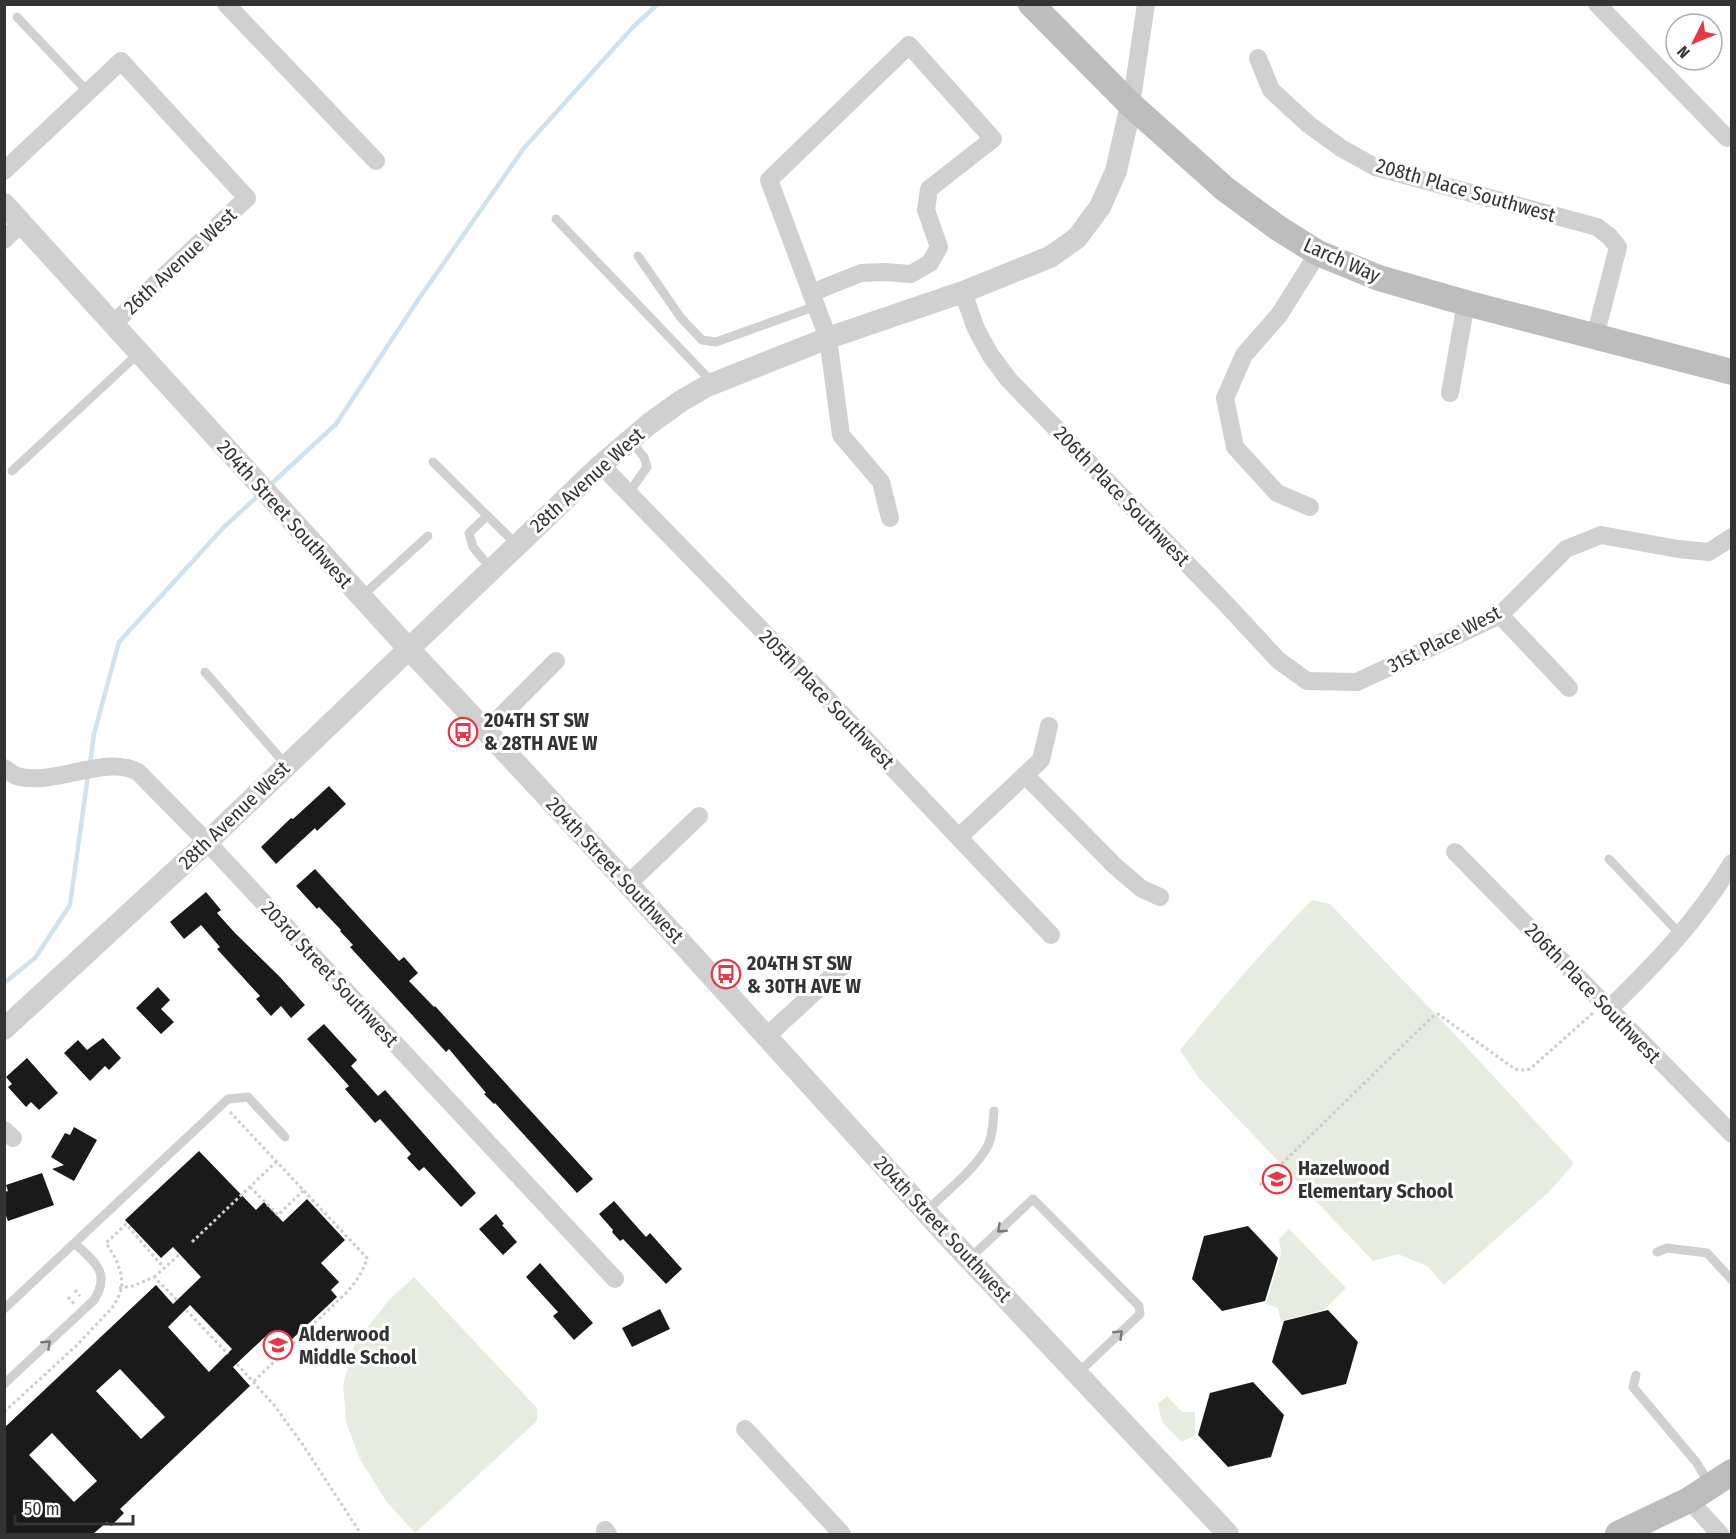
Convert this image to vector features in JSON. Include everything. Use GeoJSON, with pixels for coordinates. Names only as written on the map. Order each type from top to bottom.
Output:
{"type":"FeatureCollection","features":[{"type":"Feature","properties":{"kind":"main road","name":"Larch Way"},"geometry":{"type":"LineString","coordinates":[[1031,4],[1131,105],[1225,189],[1278,228],[1318,253],[1379,278],[1731,372]]}},
{"type":"Feature","properties":{"kind":"main road"},"geometry":{"type":"LineString","coordinates":[[1618,1534],[1689,1500],[1721,1479]]}},
{"type":"Feature","properties":{"kind":"street"},"geometry":{"type":"LineString","coordinates":[[226,4],[376,161]]}},
{"type":"Feature","properties":{"kind":"street","name":"28th Avenue West"},"geometry":{"type":"LineString","coordinates":[[4,1029],[207,842],[491,569],[648,424],[681,401],[714,383],[828,338],[963,292],[1050,257],[1077,238],[1100,207],[1116,171],[1131,105],[1146,4]]}},
{"type":"Feature","properties":{"kind":"street"},"geometry":{"type":"LineString","coordinates":[[1598,4],[1727,138]]}},
{"type":"Feature","properties":{"kind":"street"},"geometry":{"type":"LineString","coordinates":[[813,300],[861,273],[910,273],[930,263],[939,247],[926,210],[929,189],[993,139],[909,45],[769,180],[813,300],[828,338],[841,435],[881,482],[890,518]]}},
{"type":"Feature","properties":{"kind":"street","name":"208th Place Southwest"},"geometry":{"type":"LineString","coordinates":[[1258,58],[1271,90],[1300,117],[1341,148],[1375,167],[1597,227],[1609,236],[1618,248],[1595,337]]}},
{"type":"Feature","properties":{"kind":"street","name":"26th Avenue West"},"geometry":{"type":"LineString","coordinates":[[88,92],[121,61],[247,198],[113,324]]}},
{"type":"Feature","properties":{"kind":"street"},"geometry":{"type":"LineString","coordinates":[[4,171],[88,92]]}},
{"type":"Feature","properties":{"kind":"street","name":"204th Street Southwest"},"geometry":{"type":"LineString","coordinates":[[4,204],[361,597],[628,884],[969,1259],[1228,1534]]}},
{"type":"Feature","properties":{"kind":"street"},"geometry":{"type":"LineString","coordinates":[[4,240],[22,223]]}},
{"type":"Feature","properties":{"kind":"street"},"geometry":{"type":"LineString","coordinates":[[1310,507],[1277,493],[1235,447],[1225,398],[1244,355],[1279,315],[1318,253]]}},
{"type":"Feature","properties":{"kind":"street","name":"206th Place Southwest"},"geometry":{"type":"LineString","coordinates":[[963,292],[976,329],[991,356],[1009,380],[1278,660],[1306,681]]}},
{"type":"Feature","properties":{"kind":"street"},"geometry":{"type":"LineString","coordinates":[[1450,393],[1466,303]]}},
{"type":"Feature","properties":{"kind":"street","name":"205th Place Southwest"},"geometry":{"type":"LineString","coordinates":[[601,465],[785,654],[1051,935]]}},
{"type":"Feature","properties":{"kind":"street","name":"31st Place West"},"geometry":{"type":"LineString","coordinates":[[1306,681],[1356,682],[1500,615],[1566,549],[1601,535],[1708,552],[1731,537]]}},
{"type":"Feature","properties":{"kind":"street"},"geometry":{"type":"LineString","coordinates":[[1500,615],[1569,688]]}},
{"type":"Feature","properties":{"kind":"street"},"geometry":{"type":"LineString","coordinates":[[486,731],[556,661]]}},
{"type":"Feature","properties":{"kind":"street"},"geometry":{"type":"LineString","coordinates":[[959,837],[1041,760],[1049,726]]}},
{"type":"Feature","properties":{"kind":"street","name":"203rd Street Southwest"},"geometry":{"type":"LineString","coordinates":[[4,768],[15,776],[42,778],[116,766],[129,767],[138,772],[207,842],[615,1280]]}},
{"type":"Feature","properties":{"kind":"street"},"geometry":{"type":"LineString","coordinates":[[1025,775],[1116,867],[1142,889],[1160,897]]}},
{"type":"Feature","properties":{"kind":"street"},"geometry":{"type":"LineString","coordinates":[[628,884],[699,816]]}},
{"type":"Feature","properties":{"kind":"street","name":"206th Place Southwest"},"geometry":{"type":"LineString","coordinates":[[1455,852],[1731,1134]]}},
{"type":"Feature","properties":{"kind":"street"},"geometry":{"type":"LineString","coordinates":[[1609,1010],[1681,935],[1731,863]]}},
{"type":"Feature","properties":{"kind":"street"},"geometry":{"type":"LineString","coordinates":[[767,1036],[844,965]]}},
{"type":"Feature","properties":{"kind":"street"},"geometry":{"type":"LineString","coordinates":[[745,1429],[842,1534]]}},
{"type":"Feature","properties":{"kind":"street"},"geometry":{"type":"LineString","coordinates":[[1689,1500],[1720,1534]]}},
{"type":"Feature","properties":{"kind":"lane"},"geometry":{"type":"LineString","coordinates":[[17,17],[88,92]]}},
{"type":"Feature","properties":{"kind":"lane"},"geometry":{"type":"LineString","coordinates":[[556,219],[714,383]]}},
{"type":"Feature","properties":{"kind":"lane"},"geometry":{"type":"LineString","coordinates":[[638,256],[681,318],[702,340],[716,342],[813,300]]}},
{"type":"Feature","properties":{"kind":"lane"},"geometry":{"type":"LineString","coordinates":[[12,471],[139,353]]}},
{"type":"Feature","properties":{"kind":"lane"},"geometry":{"type":"LineString","coordinates":[[628,494],[646,467],[644,457],[630,440]]}},
{"type":"Feature","properties":{"kind":"lane"},"geometry":{"type":"LineString","coordinates":[[433,462],[517,545]]}},
{"type":"Feature","properties":{"kind":"lane"},"geometry":{"type":"LineString","coordinates":[[488,516],[469,533],[474,547],[491,569]]}},
{"type":"Feature","properties":{"kind":"lane"},"geometry":{"type":"LineString","coordinates":[[361,597],[428,536]]}},
{"type":"Feature","properties":{"kind":"lane"},"geometry":{"type":"LineString","coordinates":[[205,672],[286,765]]}},
{"type":"Feature","properties":{"kind":"lane"},"geometry":{"type":"LineString","coordinates":[[1609,859],[1681,935]]}},
{"type":"Feature","properties":{"kind":"lane"},"geometry":{"type":"LineString","coordinates":[[4,1309],[228,1099],[248,1097],[285,1137]]}},
{"type":"Feature","properties":{"kind":"lane"},"geometry":{"type":"LineString","coordinates":[[926,1212],[970,1169],[987,1147],[992,1131],[994,1111]]}},
{"type":"Feature","properties":{"kind":"lane"},"geometry":{"type":"LineString","coordinates":[[969,1259],[1034,1199],[1139,1306],[1140,1314],[1077,1374]]}},
{"type":"Feature","properties":{"kind":"lane"},"geometry":{"type":"LineString","coordinates":[[4,1384],[94,1300],[101,1289],[102,1279],[99,1269],[91,1258],[75,1244]]}},
{"type":"Feature","properties":{"kind":"lane"},"geometry":{"type":"LineString","coordinates":[[1657,1252],[1667,1248],[1707,1253],[1731,1280]]}},
{"type":"Feature","properties":{"kind":"lane"},"geometry":{"type":"LineString","coordinates":[[1636,1375],[1633,1387],[1696,1462],[1721,1479]]}},
{"type":"Feature","properties":{"kind":"path"},"geometry":{"type":"LineString","coordinates":[[1260,1185],[1432,1017],[1438,1014],[1515,1069],[1523,1070],[1530,1069],[1596,1010],[1609,1010]]}},
{"type":"Feature","properties":{"kind":"path"},"geometry":{"type":"LineString","coordinates":[[222,1104],[367,1257],[356,1282],[346,1293],[253,1382]]}},
{"type":"Feature","properties":{"kind":"path"},"geometry":{"type":"LineString","coordinates":[[192,1242],[277,1161]]}},
{"type":"Feature","properties":{"kind":"path"},"geometry":{"type":"LineString","coordinates":[[250,1187],[278,1215],[303,1191]]}},
{"type":"Feature","properties":{"kind":"path"},"geometry":{"type":"LineString","coordinates":[[119,1288],[133,1286],[154,1277],[180,1254]]}},
{"type":"Feature","properties":{"kind":"path"},"geometry":{"type":"LineString","coordinates":[[154,1277],[177,1300]]}},
{"type":"Feature","properties":{"kind":"path"},"geometry":{"type":"LineString","coordinates":[[75,1290],[83,1299]]}},
{"type":"Feature","properties":{"kind":"path"},"geometry":{"type":"LineString","coordinates":[[186,1310],[228,1354]]}},
{"type":"Feature","properties":{"kind":"path"},"geometry":{"type":"LineString","coordinates":[[237,1364],[274,1404],[361,1534]]}},
{"type":"Feature","properties":{"kind":"shaded area"},"geometry":{"type":"Polygon","coordinates":[[[1312,900],[1330,904],[1574,1163],[1550,1191],[1444,1285],[1427,1266],[1398,1254],[1373,1261],[1199,1078],[1180,1050],[1277,936],[1312,900]]]}},
{"type":"Feature","properties":{"kind":"shaded area"},"geometry":{"type":"Polygon","coordinates":[[[1289,1229],[1346,1288],[1324,1310],[1281,1321],[1278,1308],[1266,1304],[1281,1254],[1279,1239],[1289,1229]]]}},
{"type":"Feature","properties":{"kind":"shaded area"},"geometry":{"type":"Polygon","coordinates":[[[414,1277],[537,1408],[537,1421],[415,1533],[386,1501],[360,1459],[346,1422],[343,1385],[354,1345],[389,1300],[414,1277]]]}},
{"type":"Feature","properties":{"kind":"shaded area"},"geometry":{"type":"Polygon","coordinates":[[[1167,1396],[1182,1412],[1195,1412],[1195,1435],[1182,1442],[1162,1422],[1158,1404],[1167,1396]]]}},
{"type":"Feature","properties":{"kind":"building"},"geometry":{"type":"Polygon","coordinates":[[[329,786],[346,804],[317,831],[315,828],[276,864],[261,847],[329,786]]]}},
{"type":"Feature","properties":{"kind":"building"},"geometry":{"type":"Polygon","coordinates":[[[315,869],[399,961],[404,957],[418,973],[409,981],[435,1006],[593,1179],[577,1193],[495,1103],[484,1094],[486,1093],[449,1049],[446,1052],[350,947],[353,945],[341,930],[296,886],[315,869]]]}},
{"type":"Feature","properties":{"kind":"building"},"geometry":{"type":"Polygon","coordinates":[[[206,892],[221,910],[217,913],[305,1005],[291,1018],[281,1006],[271,1016],[256,999],[260,996],[217,949],[220,947],[201,925],[184,939],[170,922],[206,892]]]}},
{"type":"Feature","properties":{"kind":"building"},"geometry":{"type":"Polygon","coordinates":[[[158,987],[170,1000],[161,1009],[174,1022],[161,1034],[136,1008],[158,987]]]}},
{"type":"Feature","properties":{"kind":"building"},"geometry":{"type":"Polygon","coordinates":[[[324,1024],[357,1060],[351,1066],[378,1096],[385,1090],[476,1193],[461,1207],[424,1167],[419,1171],[407,1158],[411,1154],[380,1119],[375,1123],[345,1089],[349,1086],[307,1039],[324,1024]]]}},
{"type":"Feature","properties":{"kind":"building"},"geometry":{"type":"Polygon","coordinates":[[[103,1038],[121,1058],[109,1070],[105,1066],[90,1081],[64,1053],[78,1040],[87,1050],[103,1038]]]}},
{"type":"Feature","properties":{"kind":"building"},"geometry":{"type":"Polygon","coordinates":[[[27,1058],[58,1093],[39,1110],[31,1102],[26,1107],[8,1087],[12,1084],[6,1077],[27,1058]]]}},
{"type":"Feature","properties":{"kind":"building"},"geometry":{"type":"Polygon","coordinates":[[[74,1127],[97,1140],[74,1181],[52,1169],[64,1165],[51,1157],[65,1133],[70,1135],[74,1127]]]}},
{"type":"Feature","properties":{"kind":"building"},"geometry":{"type":"Polygon","coordinates":[[[199,1151],[256,1210],[264,1202],[283,1222],[307,1199],[345,1240],[321,1263],[339,1282],[331,1290],[337,1297],[291,1340],[287,1335],[276,1345],[267,1335],[233,1367],[250,1386],[120,1509],[124,1513],[111,1526],[107,1522],[93,1534],[4,1534],[4,1428],[156,1285],[173,1304],[201,1277],[173,1247],[161,1258],[125,1220],[199,1151]],[[190,1305],[168,1327],[209,1372],[232,1349],[190,1305]],[[120,1369],[96,1391],[141,1439],[165,1417],[120,1369]],[[52,1433],[29,1455],[74,1502],[97,1481],[52,1433]]]}},
{"type":"Feature","properties":{"kind":"building"},"geometry":{"type":"Polygon","coordinates":[[[42,1173],[54,1205],[8,1221],[4,1211],[4,1192],[8,1191],[6,1185],[42,1173]]]}},
{"type":"Feature","properties":{"kind":"building"},"geometry":{"type":"Polygon","coordinates":[[[614,1201],[646,1237],[650,1233],[682,1269],[666,1284],[623,1239],[620,1241],[599,1214],[614,1201]]]}},
{"type":"Feature","properties":{"kind":"building"},"geometry":{"type":"Polygon","coordinates":[[[496,1214],[504,1224],[502,1225],[517,1242],[503,1255],[479,1229],[496,1214]]]}},
{"type":"Feature","properties":{"kind":"building"},"geometry":{"type":"Polygon","coordinates":[[[1248,1226],[1278,1258],[1265,1301],[1222,1311],[1192,1279],[1204,1236],[1248,1226]]]}},
{"type":"Feature","properties":{"kind":"building"},"geometry":{"type":"Polygon","coordinates":[[[540,1263],[593,1323],[574,1340],[553,1316],[558,1312],[526,1277],[540,1263]]]}},
{"type":"Feature","properties":{"kind":"building"},"geometry":{"type":"Polygon","coordinates":[[[660,1309],[670,1329],[632,1347],[622,1328],[660,1309]]]}},
{"type":"Feature","properties":{"kind":"building"},"geometry":{"type":"Polygon","coordinates":[[[1328,1310],[1358,1342],[1346,1384],[1302,1395],[1272,1362],[1284,1321],[1328,1310]]]}},
{"type":"Feature","properties":{"kind":"building"},"geometry":{"type":"Polygon","coordinates":[[[1253,1382],[1284,1415],[1271,1457],[1228,1467],[1198,1435],[1210,1393],[1253,1382]]]}},
{"type":"Feature","properties":{"kind":"waterway"},"geometry":{"type":"LineString","coordinates":[[269,486],[336,424],[418,300],[524,148],[634,26],[658,4]]}},
{"type":"Feature","properties":{"kind":"waterway"},"geometry":{"type":"LineString","coordinates":[[90,764],[94,734],[119,642],[224,527],[260,494]]}},
{"type":"Feature","properties":{"kind":"waterway"},"geometry":{"type":"LineString","coordinates":[[4,983],[35,958],[70,905],[88,775]]}},
{"type":"Feature","properties":{"kind":"place","name":"204TH ST SW & 28TH AVE W"},"geometry":{"type":"Point","coordinates":[463,732]}},
{"type":"Feature","properties":{"kind":"place","name":"204TH ST SW & 30TH AVE W"},"geometry":{"type":"Point","coordinates":[726,974]}},
{"type":"Feature","properties":{"kind":"place","name":"Hazelwood Elementary School"},"geometry":{"type":"Point","coordinates":[1277,1179]}},
{"type":"Feature","properties":{"kind":"place","name":"Alderwood Middle School"},"geometry":{"type":"Point","coordinates":[278,1345]}}]}
